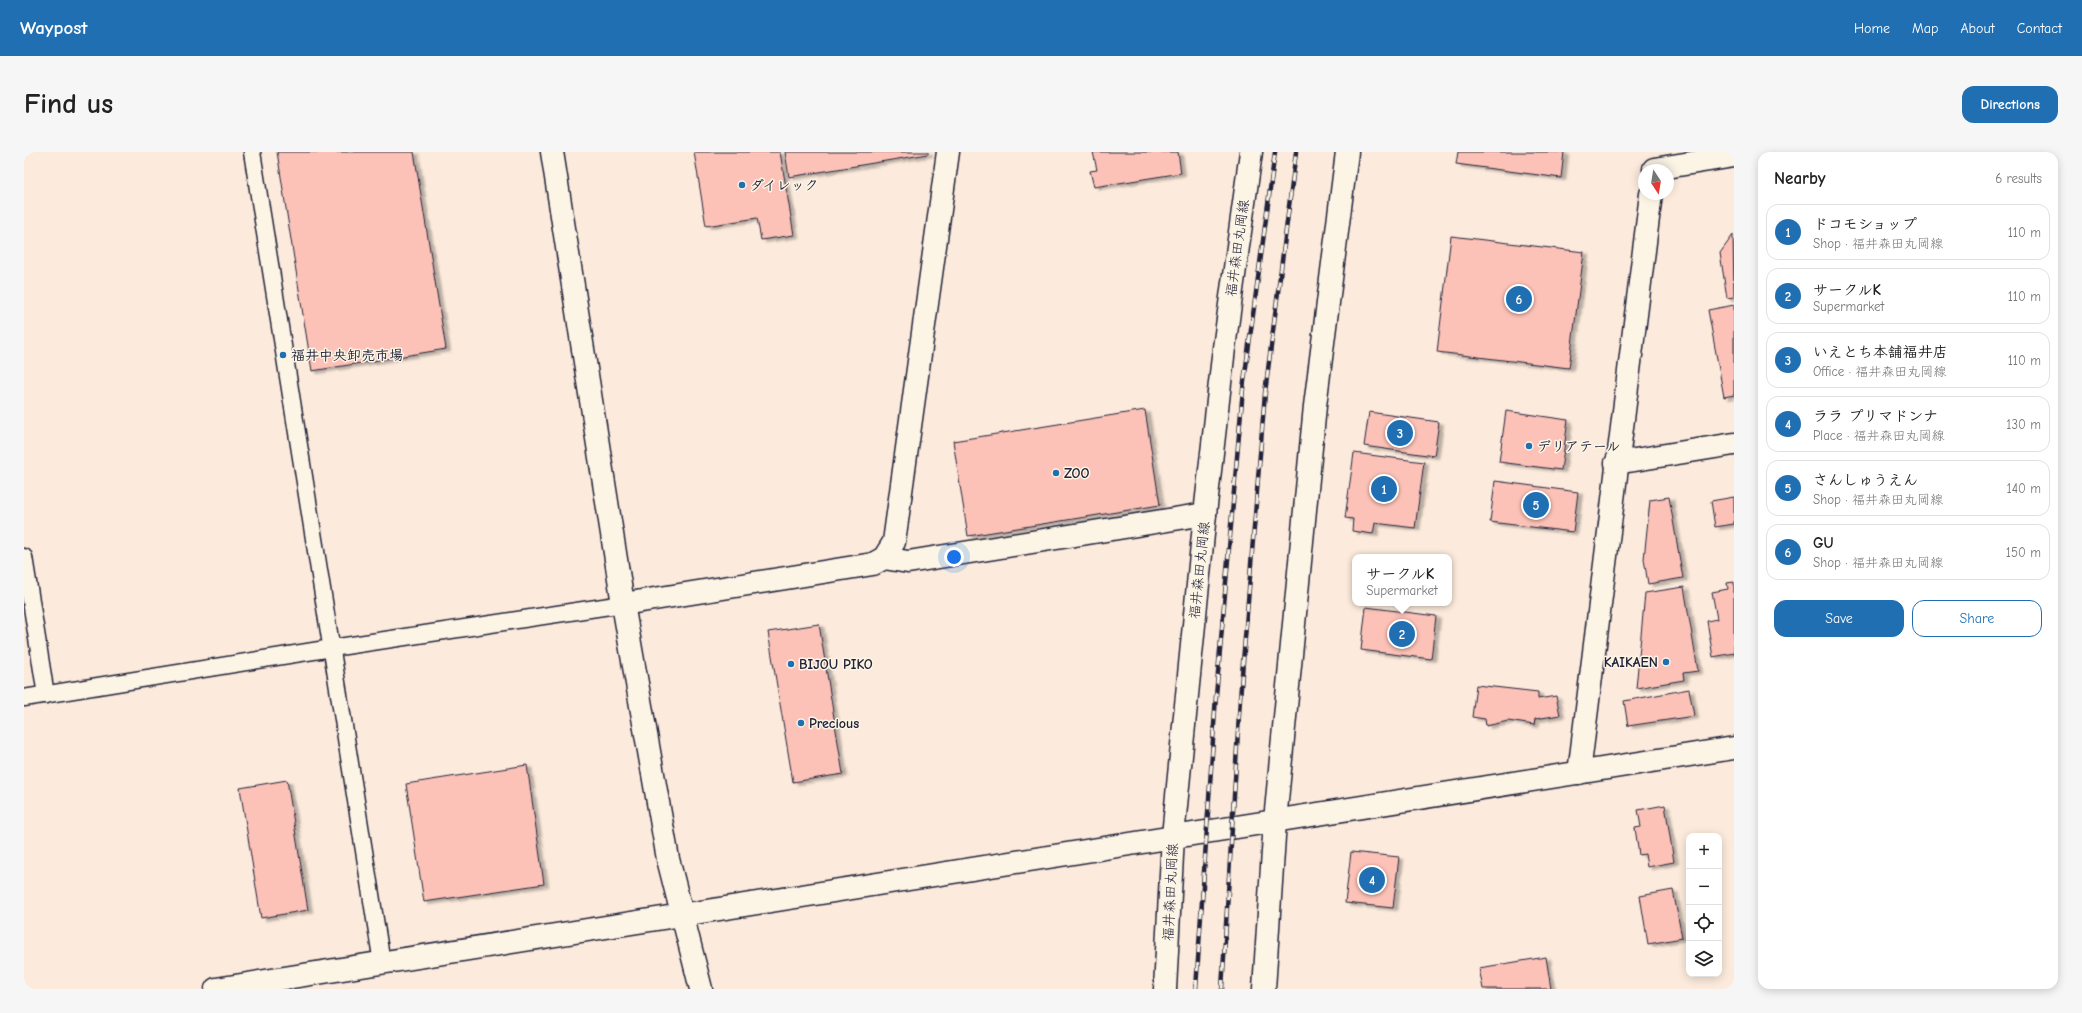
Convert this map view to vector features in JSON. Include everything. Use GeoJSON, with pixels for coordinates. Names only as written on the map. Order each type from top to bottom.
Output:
{"type":"FeatureCollection","features":[{"type":"Feature","properties":{"kind":"street"},"geometry":{"type":"LineString","coordinates":[[552,152],[623,604],[668,859],[701,989]]}},
{"type":"Feature","properties":{"kind":"street"},"geometry":{"type":"LineString","coordinates":[[623,604],[873,564],[884,558],[894,542],[948,152]]}},
{"type":"Feature","properties":{"kind":"street","name":"福井森田丸岡線"},"geometry":{"type":"LineString","coordinates":[[1165,989],[1173,836],[1205,514],[1224,348],[1251,152]]}},
{"type":"Feature","properties":{"kind":"street"},"geometry":{"type":"LineString","coordinates":[[1264,989],[1275,821],[1315,406],[1347,152]]}},
{"type":"Feature","properties":{"kind":"street"},"geometry":{"type":"LineString","coordinates":[[1654,164],[1734,156]]}},
{"type":"Feature","properties":{"kind":"street"},"geometry":{"type":"LineString","coordinates":[[1579,773],[1616,463],[1650,200]]}},
{"type":"Feature","properties":{"kind":"street"},"geometry":{"type":"LineString","coordinates":[[1616,463],[1734,444]]}},
{"type":"Feature","properties":{"kind":"street"},"geometry":{"type":"LineString","coordinates":[[884,558],[908,562],[1205,514]]}},
{"type":"Feature","properties":{"kind":"street"},"geometry":{"type":"LineString","coordinates":[[216,989],[1734,748]]}},
{"type":"Feature","properties":{"kind":"lane"},"geometry":{"type":"LineString","coordinates":[[252,152],[382,963]]}},
{"type":"Feature","properties":{"kind":"lane"},"geometry":{"type":"LineString","coordinates":[[24,557],[46,695]]}},
{"type":"Feature","properties":{"kind":"lane"},"geometry":{"type":"LineString","coordinates":[[24,698],[332,648],[623,604]]}},
{"type":"Feature","properties":{"kind":"building"},"geometry":{"type":"Polygon","coordinates":[[[277,152],[414,152],[446,349],[312,371],[277,152]]]}},
{"type":"Feature","properties":{"kind":"building","name":"ダイレック"},"geometry":{"type":"Polygon","coordinates":[[[694,152],[780,152],[794,235],[761,240],[757,218],[706,226],[694,152]]]}},
{"type":"Feature","properties":{"kind":"building"},"geometry":{"type":"Polygon","coordinates":[[[785,152],[928,152],[928,154],[789,177],[785,152]]]}},
{"type":"Feature","properties":{"kind":"building"},"geometry":{"type":"Polygon","coordinates":[[[1093,152],[1178,152],[1181,173],[1094,187],[1090,171],[1097,170],[1093,152]]]}},
{"type":"Feature","properties":{"kind":"building"},"geometry":{"type":"Polygon","coordinates":[[[1458,152],[1564,152],[1561,178],[1456,164],[1458,152]]]}},
{"type":"Feature","properties":{"kind":"building"},"geometry":{"type":"Polygon","coordinates":[[[1733,235],[1734,297],[1727,298],[1720,253],[1733,235]]]}},
{"type":"Feature","properties":{"kind":"building"},"geometry":{"type":"Polygon","coordinates":[[[1451,236],[1584,252],[1569,368],[1437,352],[1451,236]]]}},
{"type":"Feature","properties":{"kind":"building"},"geometry":{"type":"Polygon","coordinates":[[[1734,305],[1734,395],[1724,397],[1708,310],[1734,305]]]}},
{"type":"Feature","properties":{"kind":"building","name":"ZOO"},"geometry":{"type":"Polygon","coordinates":[[[1145,410],[1160,505],[968,536],[953,441],[1145,410]]]}},
{"type":"Feature","properties":{"kind":"building"},"geometry":{"type":"Polygon","coordinates":[[[1506,411],[1568,420],[1561,470],[1499,462],[1506,411]]]}},
{"type":"Feature","properties":{"kind":"building"},"geometry":{"type":"Polygon","coordinates":[[[1369,412],[1439,422],[1434,456],[1364,446],[1369,412]]]}},
{"type":"Feature","properties":{"kind":"building"},"geometry":{"type":"Polygon","coordinates":[[[1354,453],[1424,462],[1415,528],[1375,523],[1373,534],[1352,531],[1353,519],[1345,518],[1354,453]]]}},
{"type":"Feature","properties":{"kind":"building"},"geometry":{"type":"Polygon","coordinates":[[[1495,481],[1578,492],[1573,532],[1490,522],[1495,481]]]}},
{"type":"Feature","properties":{"kind":"building"},"geometry":{"type":"Polygon","coordinates":[[[1669,497],[1683,578],[1648,584],[1644,559],[1650,500],[1669,497]]]}},
{"type":"Feature","properties":{"kind":"building"},"geometry":{"type":"Polygon","coordinates":[[[1734,497],[1734,524],[1715,527],[1711,501],[1734,497]]]}},
{"type":"Feature","properties":{"kind":"building"},"geometry":{"type":"Polygon","coordinates":[[[1734,582],[1734,653],[1713,657],[1707,621],[1717,619],[1712,592],[1728,589],[1727,583],[1734,582]]]}},
{"type":"Feature","properties":{"kind":"building"},"geometry":{"type":"Polygon","coordinates":[[[1684,587],[1698,671],[1683,673],[1684,680],[1636,688],[1645,593],[1684,587]]]}},
{"type":"Feature","properties":{"kind":"building"},"geometry":{"type":"Polygon","coordinates":[[[1366,607],[1436,616],[1431,659],[1361,650],[1366,607]]]}},
{"type":"Feature","properties":{"kind":"building"},"geometry":{"type":"Polygon","coordinates":[[[819,624],[843,774],[793,782],[768,632],[819,624]]]}},
{"type":"Feature","properties":{"kind":"building"},"geometry":{"type":"Polygon","coordinates":[[[1476,685],[1538,692],[1538,699],[1556,696],[1560,715],[1535,719],[1534,725],[1508,721],[1486,726],[1485,719],[1472,717],[1476,685]]]}},
{"type":"Feature","properties":{"kind":"building"},"geometry":{"type":"Polygon","coordinates":[[[1689,689],[1694,716],[1628,726],[1624,701],[1689,689]]]}},
{"type":"Feature","properties":{"kind":"building"},"geometry":{"type":"Polygon","coordinates":[[[527,765],[544,884],[424,902],[406,784],[527,765]]]}},
{"type":"Feature","properties":{"kind":"building"},"geometry":{"type":"Polygon","coordinates":[[[287,780],[308,910],[261,918],[240,788],[287,780]]]}},
{"type":"Feature","properties":{"kind":"building"},"geometry":{"type":"Polygon","coordinates":[[[1665,805],[1674,862],[1647,867],[1645,854],[1639,855],[1635,828],[1641,827],[1638,810],[1665,805]]]}},
{"type":"Feature","properties":{"kind":"building"},"geometry":{"type":"Polygon","coordinates":[[[1351,852],[1399,857],[1393,908],[1345,903],[1351,852]]]}},
{"type":"Feature","properties":{"kind":"building"},"geometry":{"type":"Polygon","coordinates":[[[1673,890],[1682,938],[1648,944],[1640,896],[1673,890]]]}},
{"type":"Feature","properties":{"kind":"building"},"geometry":{"type":"Polygon","coordinates":[[[1546,957],[1551,989],[1483,989],[1479,968],[1546,957]]]}},
{"type":"Feature","properties":{"kind":"railway"},"geometry":{"type":"LineString","coordinates":[[1196,989],[1216,696],[1243,389],[1275,152]]}},
{"type":"Feature","properties":{"kind":"railway"},"geometry":{"type":"LineString","coordinates":[[1222,989],[1240,699],[1265,393],[1296,152]]}},
{"type":"Feature","properties":{"kind":"place","name":"ダイレック"},"geometry":{"type":"Point","coordinates":[742,185]}},
{"type":"Feature","properties":{"kind":"place","name":"GU"},"geometry":{"type":"Point","coordinates":[1519,299]}},
{"type":"Feature","properties":{"kind":"place","name":"福井中央卸売市場"},"geometry":{"type":"Point","coordinates":[283,355]}},
{"type":"Feature","properties":{"kind":"place","name":"いえとち本舗福井店"},"geometry":{"type":"Point","coordinates":[1400,433]}},
{"type":"Feature","properties":{"kind":"place","name":"デリアテール"},"geometry":{"type":"Point","coordinates":[1529,446]}},
{"type":"Feature","properties":{"kind":"place","name":"ZOO"},"geometry":{"type":"Point","coordinates":[1056,473]}},
{"type":"Feature","properties":{"kind":"place","name":"ドコモショップ"},"geometry":{"type":"Point","coordinates":[1384,489]}},
{"type":"Feature","properties":{"kind":"place","name":"さんしゅうえん"},"geometry":{"type":"Point","coordinates":[1536,505]}},
{"type":"Feature","properties":{"kind":"place","name":"サークルK"},"geometry":{"type":"Point","coordinates":[1402,634]}},
{"type":"Feature","properties":{"kind":"place","name":"KAIKAEN"},"geometry":{"type":"Point","coordinates":[1666,662]}},
{"type":"Feature","properties":{"kind":"place","name":"BIJOU PIKO"},"geometry":{"type":"Point","coordinates":[791,664]}},
{"type":"Feature","properties":{"kind":"place","name":"Precious"},"geometry":{"type":"Point","coordinates":[801,723]}},
{"type":"Feature","properties":{"kind":"place","name":"ララ プリマドンナ"},"geometry":{"type":"Point","coordinates":[1372,880]}}]}
